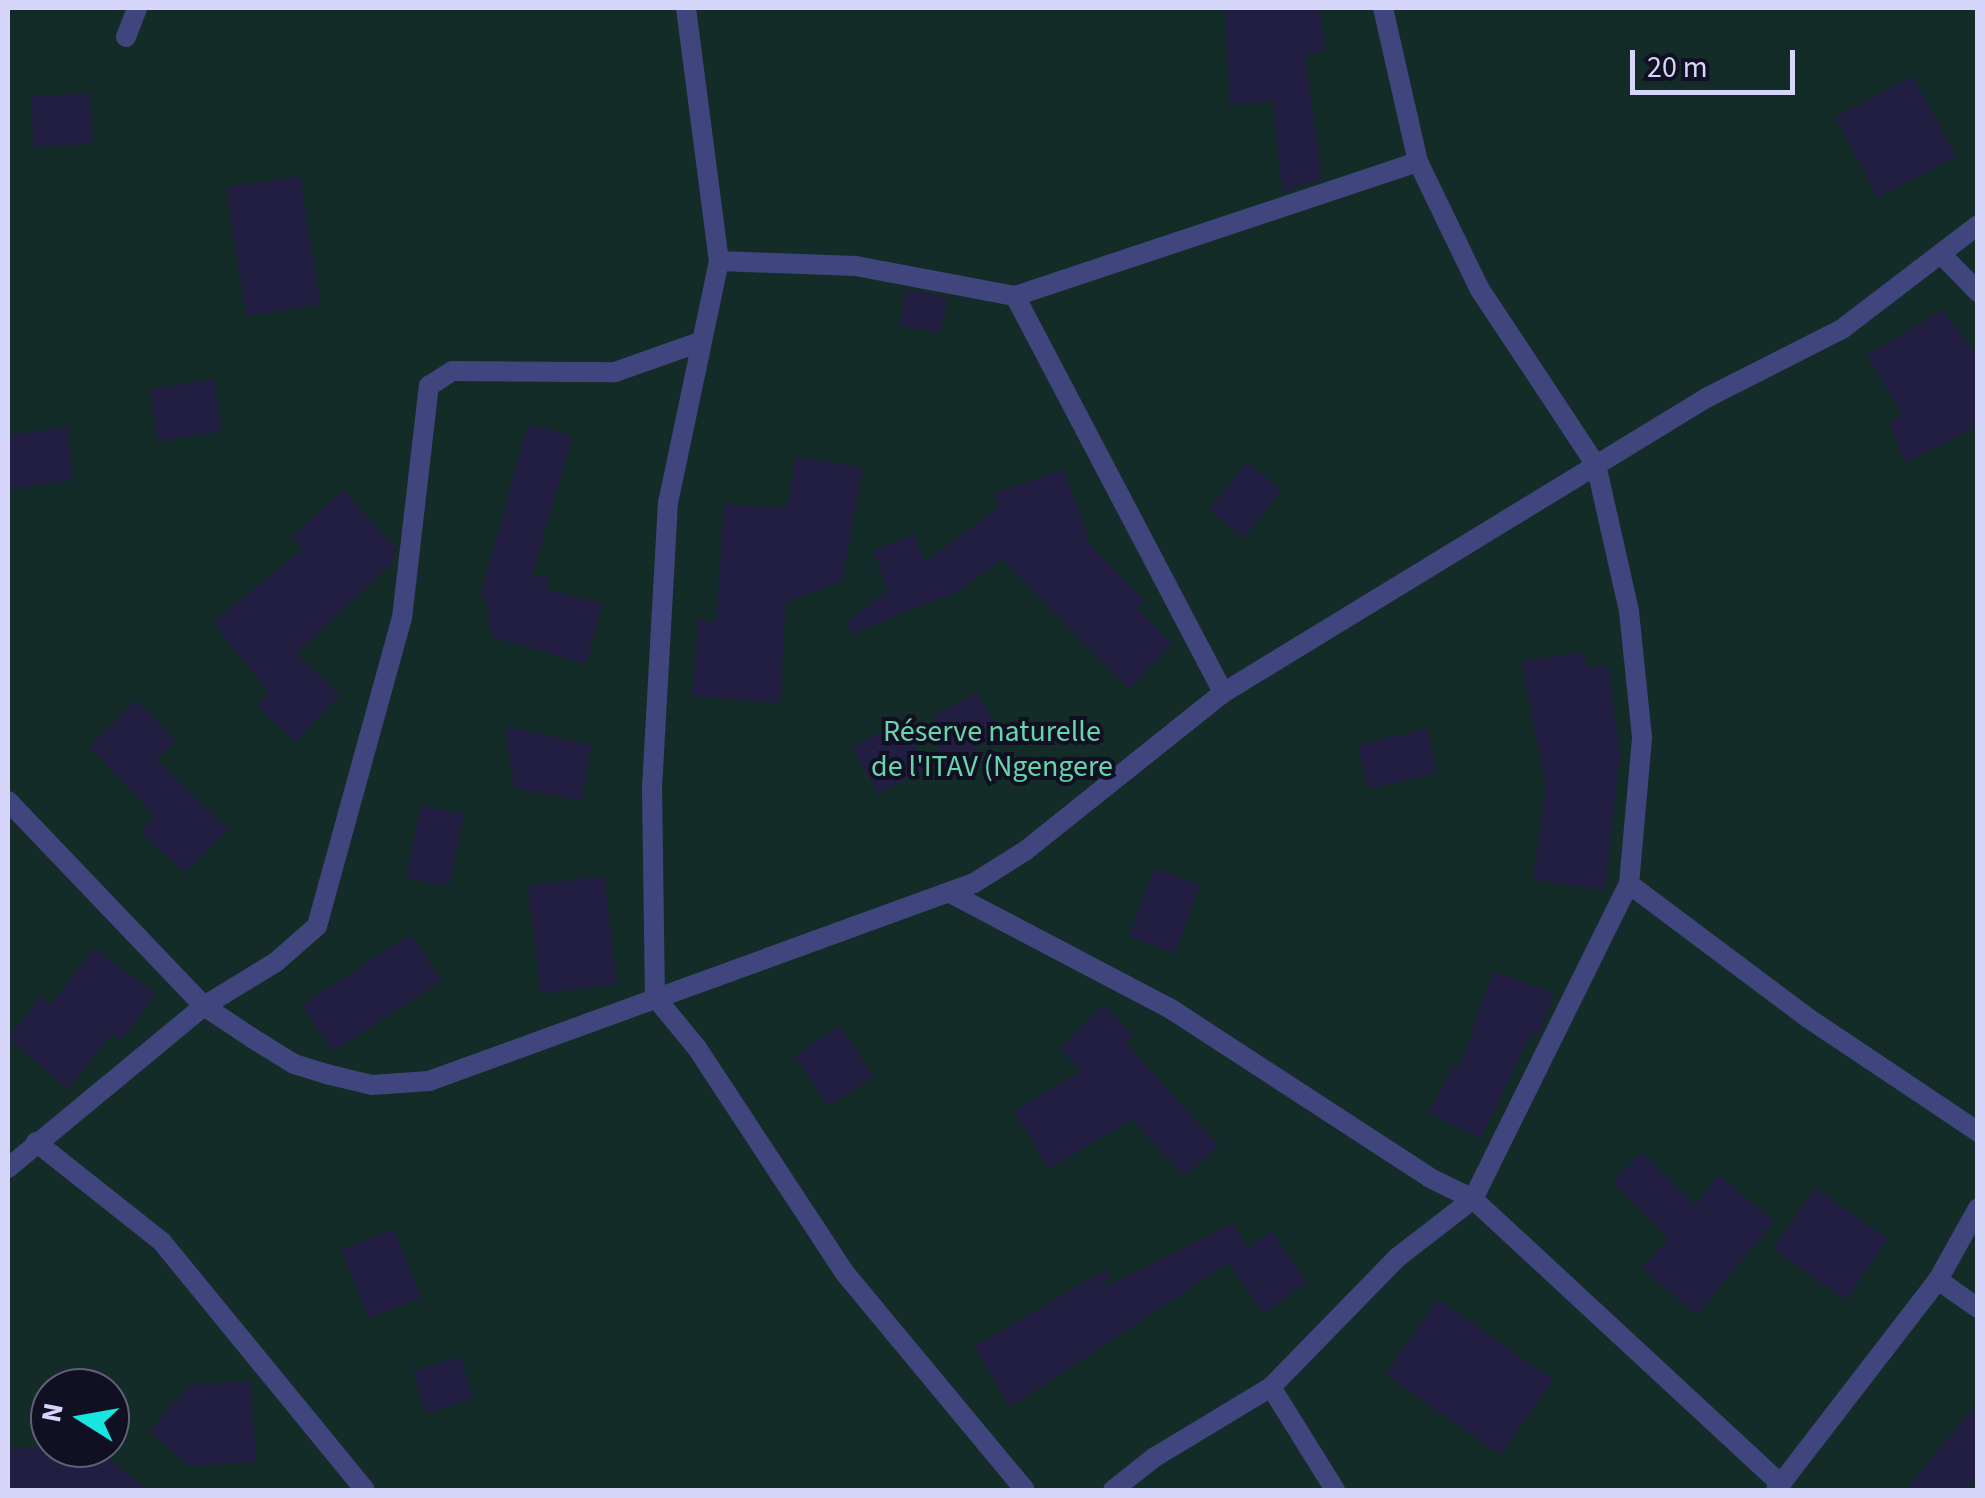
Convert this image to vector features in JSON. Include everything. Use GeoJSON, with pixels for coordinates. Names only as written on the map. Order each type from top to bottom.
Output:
{"type":"FeatureCollection","features":[{"type":"Feature","properties":{"kind":"street"},"geometry":{"type":"LineString","coordinates":[[126,38],[137,8]]}},
{"type":"Feature","properties":{"kind":"street"},"geometry":{"type":"LineString","coordinates":[[686,8],[719,261],[697,343],[668,502],[652,786],[655,996],[844,1272],[1025,1490]]}},
{"type":"Feature","properties":{"kind":"street"},"geometry":{"type":"LineString","coordinates":[[1113,1490],[1271,1387],[1398,1256],[1473,1199],[1629,884],[1642,737],[1629,611],[1596,465],[1480,290],[1418,162],[1383,8]]}},
{"type":"Feature","properties":{"kind":"street"},"geometry":{"type":"LineString","coordinates":[[719,261],[856,266],[1014,296],[1418,162]]}},
{"type":"Feature","properties":{"kind":"street"},"geometry":{"type":"LineString","coordinates":[[8,801],[204,1006],[294,1064],[372,1085],[429,1081],[655,996],[952,894],[1025,851],[1223,693],[1708,397],[1842,329],[1978,224]]}},
{"type":"Feature","properties":{"kind":"street"},"geometry":{"type":"LineString","coordinates":[[1941,254],[1978,292]]}},
{"type":"Feature","properties":{"kind":"street"},"geometry":{"type":"LineString","coordinates":[[1014,296],[1223,693]]}},
{"type":"Feature","properties":{"kind":"street"},"geometry":{"type":"LineString","coordinates":[[8,1168],[204,1006],[276,962],[317,926],[402,618],[428,386],[452,370],[615,372],[697,343]]}},
{"type":"Feature","properties":{"kind":"street"},"geometry":{"type":"LineString","coordinates":[[1629,884],[1808,1018],[1978,1132]]}},
{"type":"Feature","properties":{"kind":"street"},"geometry":{"type":"LineString","coordinates":[[952,894],[1171,1009],[1430,1178],[1473,1199],[1778,1487],[1938,1280],[1978,1208]]}},
{"type":"Feature","properties":{"kind":"street"},"geometry":{"type":"LineString","coordinates":[[36,1142],[162,1242],[365,1490]]}},
{"type":"Feature","properties":{"kind":"street"},"geometry":{"type":"LineString","coordinates":[[1938,1280],[1978,1308]]}},
{"type":"Feature","properties":{"kind":"street"},"geometry":{"type":"LineString","coordinates":[[1271,1387],[1335,1490]]}},
{"type":"Feature","properties":{"kind":"green space","name":"Réserve naturelle de l'ITAV (Ngengere"},"geometry":{"type":"Polygon","coordinates":[[[8,8],[1977,8],[1977,1490],[8,1490],[8,8]]]}},
{"type":"Feature","properties":{"kind":"building"},"geometry":{"type":"Polygon","coordinates":[[[1225,8],[1319,8],[1326,51],[1305,55],[1322,179],[1282,193],[1273,101],[1230,105],[1225,8]]]}},
{"type":"Feature","properties":{"kind":"building"},"geometry":{"type":"Polygon","coordinates":[[[1913,76],[1956,156],[1878,198],[1835,117],[1913,76]]]}},
{"type":"Feature","properties":{"kind":"building"},"geometry":{"type":"Polygon","coordinates":[[[90,93],[93,144],[34,147],[31,96],[90,93]]]}},
{"type":"Feature","properties":{"kind":"building"},"geometry":{"type":"Polygon","coordinates":[[[300,176],[320,304],[246,316],[226,188],[300,176]]]}},
{"type":"Feature","properties":{"kind":"building"},"geometry":{"type":"Polygon","coordinates":[[[906,289],[947,297],[940,333],[899,325],[906,289]]]}},
{"type":"Feature","properties":{"kind":"building"},"geometry":{"type":"Polygon","coordinates":[[[1943,310],[1978,356],[1978,426],[1905,463],[1889,421],[1902,415],[1867,355],[1943,310]]]}},
{"type":"Feature","properties":{"kind":"building"},"geometry":{"type":"Polygon","coordinates":[[[214,379],[222,431],[158,442],[150,389],[214,379]]]}},
{"type":"Feature","properties":{"kind":"building"},"geometry":{"type":"Polygon","coordinates":[[[528,424],[573,436],[532,575],[550,579],[547,590],[602,603],[587,664],[492,637],[486,600],[480,598],[528,424]]]}},
{"type":"Feature","properties":{"kind":"building"},"geometry":{"type":"Polygon","coordinates":[[[67,427],[73,480],[8,490],[8,435],[67,427]]]}},
{"type":"Feature","properties":{"kind":"building"},"geometry":{"type":"Polygon","coordinates":[[[796,456],[863,468],[842,581],[786,602],[780,703],[692,696],[698,620],[716,622],[724,504],[787,508],[796,456]]]}},
{"type":"Feature","properties":{"kind":"building"},"geometry":{"type":"Polygon","coordinates":[[[1247,462],[1282,490],[1244,538],[1209,509],[1247,462]]]}},
{"type":"Feature","properties":{"kind":"building"},"geometry":{"type":"Polygon","coordinates":[[[1064,469],[1091,546],[1145,601],[1137,608],[1172,644],[1129,689],[1002,559],[960,591],[853,633],[847,622],[888,590],[873,550],[914,534],[925,562],[999,506],[995,493],[1064,469]]]}},
{"type":"Feature","properties":{"kind":"building"},"geometry":{"type":"Polygon","coordinates":[[[343,490],[396,548],[395,560],[296,654],[340,694],[296,742],[257,706],[269,693],[213,622],[303,549],[292,537],[343,490]]]}},
{"type":"Feature","properties":{"kind":"building"},"geometry":{"type":"Polygon","coordinates":[[[1585,652],[1587,668],[1608,665],[1620,753],[1605,890],[1533,880],[1546,785],[1521,661],[1585,652]]]}},
{"type":"Feature","properties":{"kind":"building"},"geometry":{"type":"Polygon","coordinates":[[[977,692],[1000,734],[943,768],[934,716],[977,692]]]}},
{"type":"Feature","properties":{"kind":"building"},"geometry":{"type":"Polygon","coordinates":[[[137,700],[176,741],[156,760],[228,829],[185,873],[140,832],[155,816],[89,746],[137,700]]]}},
{"type":"Feature","properties":{"kind":"building"},"geometry":{"type":"Polygon","coordinates":[[[901,720],[927,767],[878,794],[852,747],[901,720]]]}},
{"type":"Feature","properties":{"kind":"building"},"geometry":{"type":"Polygon","coordinates":[[[505,726],[592,745],[581,801],[514,788],[505,726]]]}},
{"type":"Feature","properties":{"kind":"building"},"geometry":{"type":"Polygon","coordinates":[[[1427,729],[1437,773],[1368,789],[1358,745],[1427,729]]]}},
{"type":"Feature","properties":{"kind":"building"},"geometry":{"type":"Polygon","coordinates":[[[421,805],[464,814],[449,887],[406,877],[421,805]]]}},
{"type":"Feature","properties":{"kind":"building"},"geometry":{"type":"Polygon","coordinates":[[[1154,868],[1200,885],[1175,953],[1129,937],[1154,868]]]}},
{"type":"Feature","properties":{"kind":"building"},"geometry":{"type":"Polygon","coordinates":[[[604,876],[617,984],[541,994],[528,885],[604,876]]]}},
{"type":"Feature","properties":{"kind":"building"},"geometry":{"type":"Polygon","coordinates":[[[411,934],[441,981],[332,1052],[302,1005],[411,934]]]}},
{"type":"Feature","properties":{"kind":"building"},"geometry":{"type":"Polygon","coordinates":[[[94,948],[156,994],[122,1040],[113,1033],[68,1089],[8,1038],[41,996],[51,1005],[94,948]]]}},
{"type":"Feature","properties":{"kind":"building"},"geometry":{"type":"Polygon","coordinates":[[[1493,971],[1554,993],[1539,1035],[1532,1032],[1481,1138],[1429,1113],[1453,1065],[1459,1068],[1493,971]]]}},
{"type":"Feature","properties":{"kind":"building"},"geometry":{"type":"Polygon","coordinates":[[[1103,1004],[1134,1035],[1126,1043],[1219,1146],[1184,1176],[1132,1119],[1049,1169],[1014,1111],[1081,1071],[1060,1049],[1103,1004]]]}},
{"type":"Feature","properties":{"kind":"building"},"geometry":{"type":"Polygon","coordinates":[[[840,1026],[873,1077],[828,1107],[795,1055],[840,1026]]]}},
{"type":"Feature","properties":{"kind":"building"},"geometry":{"type":"Polygon","coordinates":[[[1642,1152],[1695,1205],[1719,1175],[1774,1221],[1697,1315],[1642,1269],[1668,1238],[1612,1182],[1642,1152]]]}},
{"type":"Feature","properties":{"kind":"building"},"geometry":{"type":"Polygon","coordinates":[[[1815,1188],[1888,1239],[1845,1300],[1773,1249],[1815,1188]]]}},
{"type":"Feature","properties":{"kind":"building"},"geometry":{"type":"Polygon","coordinates":[[[1233,1223],[1247,1248],[1272,1231],[1307,1282],[1264,1313],[1228,1263],[1010,1407],[974,1347],[1106,1269],[1111,1275],[1099,1290],[1233,1223]]]}},
{"type":"Feature","properties":{"kind":"building"},"geometry":{"type":"Polygon","coordinates":[[[394,1229],[421,1298],[368,1318],[342,1249],[394,1229]]]}},
{"type":"Feature","properties":{"kind":"building"},"geometry":{"type":"Polygon","coordinates":[[[1438,1299],[1554,1380],[1501,1455],[1385,1374],[1438,1299]]]}},
{"type":"Feature","properties":{"kind":"building"},"geometry":{"type":"Polygon","coordinates":[[[461,1357],[473,1399],[425,1413],[413,1371],[461,1357]]]}},
{"type":"Feature","properties":{"kind":"building"},"geometry":{"type":"Polygon","coordinates":[[[250,1381],[256,1462],[189,1466],[149,1431],[190,1385],[250,1381]]]}},
{"type":"Feature","properties":{"kind":"building"},"geometry":{"type":"Polygon","coordinates":[[[1978,1402],[1978,1474],[1965,1490],[1905,1490],[1978,1402]]]}},
{"type":"Feature","properties":{"kind":"building"},"geometry":{"type":"Polygon","coordinates":[[[8,1448],[30,1448],[30,1468],[120,1468],[147,1490],[8,1490],[8,1448]]]}}]}
